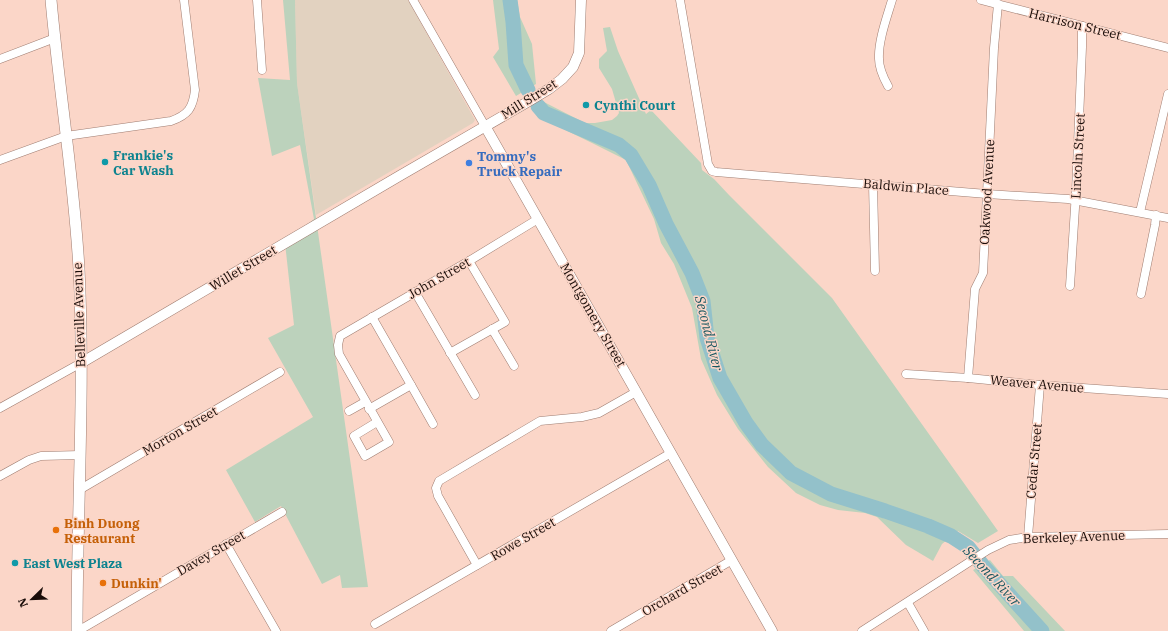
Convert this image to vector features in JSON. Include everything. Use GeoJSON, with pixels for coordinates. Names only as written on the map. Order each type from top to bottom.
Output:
{"type":"FeatureCollection","features":[{"type":"Feature","properties":{"kind":"main road","name":"Belleville Avenue"},"geometry":{"type":"LineString","coordinates":[[51,0],[74,207],[79,269],[81,363],[77,631]]}},
{"type":"Feature","properties":{"kind":"street"},"geometry":{"type":"LineString","coordinates":[[0,160],[66,136],[171,121],[186,114],[194,100],[195,90],[184,0]]}},
{"type":"Feature","properties":{"kind":"street"},"geometry":{"type":"LineString","coordinates":[[257,0],[262,70]]}},
{"type":"Feature","properties":{"kind":"street","name":"Montgomery Street"},"geometry":{"type":"LineString","coordinates":[[413,0],[772,631]]}},
{"type":"Feature","properties":{"kind":"street","name":"Mill Street"},"geometry":{"type":"LineString","coordinates":[[485,126],[549,89],[573,67],[580,52],[581,0]]}},
{"type":"Feature","properties":{"kind":"street","name":"Baldwin Place"},"geometry":{"type":"LineString","coordinates":[[680,0],[708,164],[712,171],[1075,200],[1168,218]]}},
{"type":"Feature","properties":{"kind":"street"},"geometry":{"type":"LineString","coordinates":[[888,86],[880,69],[879,53],[892,0]]}},
{"type":"Feature","properties":{"kind":"street","name":"Harrison Street"},"geometry":{"type":"LineString","coordinates":[[981,0],[1168,48]]}},
{"type":"Feature","properties":{"kind":"street"},"geometry":{"type":"LineString","coordinates":[[1012,8],[1015,0]]}},
{"type":"Feature","properties":{"kind":"street","name":"Oakwood Avenue"},"geometry":{"type":"LineString","coordinates":[[968,378],[975,289],[983,273],[994,48],[998,4]]}},
{"type":"Feature","properties":{"kind":"street","name":"Lincoln Street"},"geometry":{"type":"LineString","coordinates":[[1070,286],[1082,26]]}},
{"type":"Feature","properties":{"kind":"street"},"geometry":{"type":"LineString","coordinates":[[0,59],[55,38]]}},
{"type":"Feature","properties":{"kind":"street"},"geometry":{"type":"LineString","coordinates":[[1140,212],[1168,94]]}},
{"type":"Feature","properties":{"kind":"street","name":"Willet Street"},"geometry":{"type":"LineString","coordinates":[[0,408],[81,363],[485,126]]}},
{"type":"Feature","properties":{"kind":"street"},"geometry":{"type":"LineString","coordinates":[[874,184],[875,271]]}},
{"type":"Feature","properties":{"kind":"street"},"geometry":{"type":"LineString","coordinates":[[1141,294],[1156,215]]}},
{"type":"Feature","properties":{"kind":"street","name":"John Street"},"geometry":{"type":"LineString","coordinates":[[367,405],[339,354],[338,345],[340,336],[538,219]]}},
{"type":"Feature","properties":{"kind":"street"},"geometry":{"type":"LineString","coordinates":[[450,353],[505,322],[469,261]]}},
{"type":"Feature","properties":{"kind":"street"},"geometry":{"type":"LineString","coordinates":[[414,292],[475,395]]}},
{"type":"Feature","properties":{"kind":"street"},"geometry":{"type":"LineString","coordinates":[[372,317],[433,424]]}},
{"type":"Feature","properties":{"kind":"street"},"geometry":{"type":"LineString","coordinates":[[492,329],[514,366]]}},
{"type":"Feature","properties":{"kind":"street","name":"Morton Street"},"geometry":{"type":"LineString","coordinates":[[79,490],[280,372]]}},
{"type":"Feature","properties":{"kind":"street","name":"Weaver Avenue"},"geometry":{"type":"LineString","coordinates":[[906,374],[1168,394]]}},
{"type":"Feature","properties":{"kind":"street"},"geometry":{"type":"LineString","coordinates":[[349,411],[367,405],[411,385]]}},
{"type":"Feature","properties":{"kind":"street","name":"Cedar Street"},"geometry":{"type":"LineString","coordinates":[[1028,537],[1040,385]]}},
{"type":"Feature","properties":{"kind":"street"},"geometry":{"type":"LineString","coordinates":[[478,565],[438,496],[436,488],[439,481],[482,454],[540,421],[582,417],[599,413],[636,392]]}},
{"type":"Feature","properties":{"kind":"street"},"geometry":{"type":"LineString","coordinates":[[367,405],[377,422],[388,442],[365,456],[354,436],[377,422]]}},
{"type":"Feature","properties":{"kind":"street","name":"Rowe Street"},"geometry":{"type":"LineString","coordinates":[[375,624],[671,453]]}},
{"type":"Feature","properties":{"kind":"street"},"geometry":{"type":"LineString","coordinates":[[0,476],[29,460],[41,456],[80,455]]}},
{"type":"Feature","properties":{"kind":"street","name":"Davey Street"},"geometry":{"type":"LineString","coordinates":[[77,631],[282,512]]}},
{"type":"Feature","properties":{"kind":"street","name":"Berkeley Avenue"},"geometry":{"type":"LineString","coordinates":[[862,631],[968,562],[1009,540],[1028,537],[1168,534]]}},
{"type":"Feature","properties":{"kind":"street"},"geometry":{"type":"LineString","coordinates":[[226,544],[276,631]]}},
{"type":"Feature","properties":{"kind":"street","name":"Orchard Street"},"geometry":{"type":"LineString","coordinates":[[611,631],[732,560]]}},
{"type":"Feature","properties":{"kind":"street"},"geometry":{"type":"LineString","coordinates":[[908,602],[924,631]]}},
{"type":"Feature","properties":{"kind":"shaded area"},"geometry":{"type":"Polygon","coordinates":[[[295,0],[408,0],[475,120],[473,123],[316,215],[297,83],[295,0]]]}},
{"type":"Feature","properties":{"kind":"green space"},"geometry":{"type":"Polygon","coordinates":[[[283,0],[295,0],[297,83],[368,587],[342,588],[340,575],[322,584],[281,506],[255,522],[226,470],[313,417],[268,338],[294,325],[285,243],[314,219],[300,145],[272,156],[258,78],[290,80],[283,0]]]}},
{"type":"Feature","properties":{"kind":"green space"},"geometry":{"type":"Polygon","coordinates":[[[493,0],[517,0],[520,17],[532,44],[536,84],[516,96],[493,57],[499,49],[493,0]]]}},
{"type":"Feature","properties":{"kind":"green space"},"geometry":{"type":"Polygon","coordinates":[[[610,27],[618,51],[646,114],[651,110],[701,163],[702,170],[714,179],[832,298],[998,531],[978,543],[958,531],[942,544],[933,561],[906,545],[877,517],[865,513],[838,510],[820,505],[796,493],[768,467],[738,429],[717,395],[701,359],[692,308],[674,264],[661,243],[654,219],[626,160],[538,118],[534,109],[544,102],[585,123],[612,120],[617,116],[619,113],[612,89],[599,68],[599,59],[607,51],[603,28],[610,27]]]}},
{"type":"Feature","properties":{"kind":"green space"},"geometry":{"type":"Polygon","coordinates":[[[990,560],[1003,576],[1013,576],[1065,631],[1024,631],[973,570],[990,560]]]}},
{"type":"Feature","properties":{"kind":"waterway","name":"Second River"},"geometry":{"type":"LineString","coordinates":[[510,0],[516,65],[528,90]]}},
{"type":"Feature","properties":{"kind":"waterway","name":"Second River"},"geometry":{"type":"LineString","coordinates":[[538,106],[544,113],[619,145],[631,155],[649,185],[666,224],[692,273],[703,301],[707,338],[720,378],[746,423],[762,445],[791,473],[831,494],[928,526],[951,536],[968,547],[984,567],[1042,631]]}},
{"type":"Feature","properties":{"kind":"place","name":"Cynthi Court"},"geometry":{"type":"Point","coordinates":[586,105]}},
{"type":"Feature","properties":{"kind":"place","name":"Frankie's Car Wash"},"geometry":{"type":"Point","coordinates":[105,162]}},
{"type":"Feature","properties":{"kind":"place","name":"Tommy's Truck Repair"},"geometry":{"type":"Point","coordinates":[469,163]}},
{"type":"Feature","properties":{"kind":"place","name":"Binh Duong Restaurant"},"geometry":{"type":"Point","coordinates":[56,530]}},
{"type":"Feature","properties":{"kind":"place","name":"East West Plaza"},"geometry":{"type":"Point","coordinates":[15,563]}},
{"type":"Feature","properties":{"kind":"place","name":"Dunkin'"},"geometry":{"type":"Point","coordinates":[103,583]}}]}
